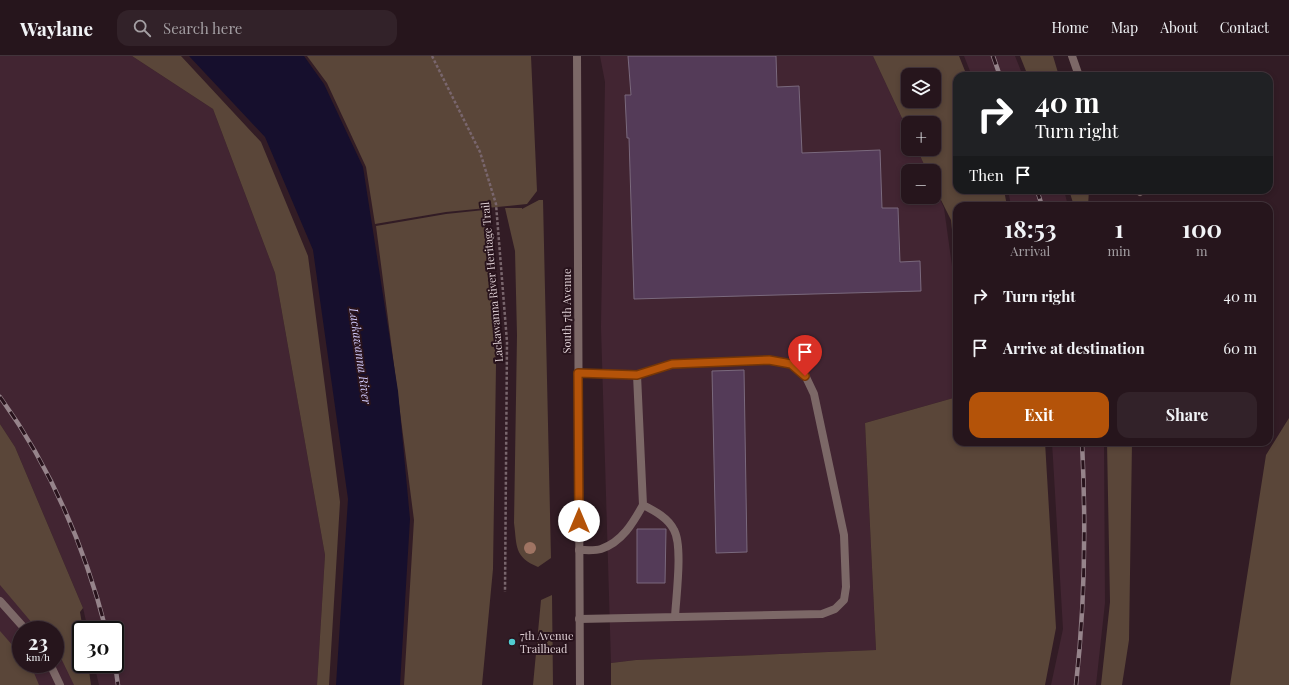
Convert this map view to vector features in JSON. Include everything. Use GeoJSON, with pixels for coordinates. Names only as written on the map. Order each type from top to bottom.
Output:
{"type":"FeatureCollection","features":[{"type":"Feature","properties":{"kind":"street","name":"South 7th Avenue"},"geometry":{"type":"LineString","coordinates":[[577,56],[580,685]]}},
{"type":"Feature","properties":{"kind":"street"},"geometry":{"type":"LineString","coordinates":[[1072,56],[1078,72]]}},
{"type":"Feature","properties":{"kind":"street"},"geometry":{"type":"LineString","coordinates":[[578,373],[637,375],[672,364],[769,360],[791,364],[805,376],[814,394],[844,536],[846,587],[844,600],[835,609],[822,614],[579,619]]}},
{"type":"Feature","properties":{"kind":"street"},"geometry":{"type":"LineString","coordinates":[[579,550],[600,549],[620,539],[635,520],[643,505],[637,375]]}},
{"type":"Feature","properties":{"kind":"street"},"geometry":{"type":"LineString","coordinates":[[643,505],[667,520],[675,531],[678,549],[675,617]]}},
{"type":"Feature","properties":{"kind":"street"},"geometry":{"type":"LineString","coordinates":[[0,601],[18,621]]}},
{"type":"Feature","properties":{"kind":"street"},"geometry":{"type":"LineString","coordinates":[[54,673],[60,685]]}},
{"type":"Feature","properties":{"kind":"path","name":"Lackawanna River Heritage Trail"},"geometry":{"type":"LineString","coordinates":[[432,56],[480,152],[496,204],[507,342],[505,592]]}},
{"type":"Feature","properties":{"kind":"shaded area"},"geometry":{"type":"Polygon","coordinates":[[[0,56],[132,56],[213,109],[275,273],[325,555],[317,685],[99,685],[96,673],[124,673],[124,621],[86,621],[83,608],[15,447],[0,424],[0,56]]]}},
{"type":"Feature","properties":{"kind":"shaded area"},"geometry":{"type":"Polygon","coordinates":[[[132,56],[181,56],[261,142],[308,256],[340,502],[329,685],[317,685],[325,555],[275,273],[213,109],[132,56]]]}},
{"type":"Feature","properties":{"kind":"shaded area"},"geometry":{"type":"Polygon","coordinates":[[[307,56],[531,56],[537,191],[527,204],[446,212],[375,224],[366,167],[327,83],[307,56]]]}},
{"type":"Feature","properties":{"kind":"shaded area"},"geometry":{"type":"Polygon","coordinates":[[[600,56],[873,56],[901,116],[901,156],[920,156],[924,164],[901,164],[901,204],[941,204],[941,201],[944,208],[953,273],[953,398],[865,423],[876,650],[636,660],[611,663],[601,327],[605,82],[600,56]]]}},
{"type":"Feature","properties":{"kind":"shaded area"},"geometry":{"type":"Polygon","coordinates":[[[873,56],[959,56],[965,72],[953,72],[953,194],[1005,194],[1006,202],[953,202],[953,240],[951,220],[941,200],[941,164],[924,164],[920,156],[941,156],[941,116],[901,116],[873,56]]]}},
{"type":"Feature","properties":{"kind":"shaded area"},"geometry":{"type":"Polygon","coordinates":[[[964,56],[1015,56],[1021,72],[970,72],[964,56]]]}},
{"type":"Feature","properties":{"kind":"shaded area"},"geometry":{"type":"Polygon","coordinates":[[[1020,56],[1053,56],[1058,72],[1026,72],[1020,56]]]}},
{"type":"Feature","properties":{"kind":"shaded area"},"geometry":{"type":"Polygon","coordinates":[[[1009,194],[1065,194],[1067,202],[1010,202],[1009,194]]]}},
{"type":"Feature","properties":{"kind":"shaded area"},"geometry":{"type":"Polygon","coordinates":[[[1070,194],[1089,194],[1088,202],[1073,202],[1070,194]]]}},
{"type":"Feature","properties":{"kind":"shaded area"},"geometry":{"type":"Polygon","coordinates":[[[539,200],[543,200],[551,558],[538,567],[525,559],[518,550],[514,523],[517,335],[515,251],[505,208],[522,209],[539,200]]]}},
{"type":"Feature","properties":{"kind":"shaded area"},"geometry":{"type":"Polygon","coordinates":[[[484,210],[488,242],[496,365],[493,569],[482,685],[404,685],[414,520],[376,226],[446,214],[484,210]]]}},
{"type":"Feature","properties":{"kind":"shaded area"},"geometry":{"type":"Polygon","coordinates":[[[953,398],[953,446],[1045,446],[1056,628],[1045,685],[611,685],[611,663],[636,660],[876,650],[865,423],[953,398]]]}},
{"type":"Feature","properties":{"kind":"shaded area"},"geometry":{"type":"Polygon","coordinates":[[[1289,418],[1289,685],[1230,685],[1266,455],[1289,418]]]}},
{"type":"Feature","properties":{"kind":"shaded area"},"geometry":{"type":"Polygon","coordinates":[[[0,424],[15,447],[83,608],[80,612],[82,621],[72,621],[72,673],[89,673],[91,685],[74,685],[64,664],[64,621],[30,621],[0,585],[0,424]]]}},
{"type":"Feature","properties":{"kind":"shaded area"},"geometry":{"type":"Polygon","coordinates":[[[1052,446],[1104,446],[1105,603],[1096,685],[1051,685],[1063,629],[1052,446]]]}},
{"type":"Feature","properties":{"kind":"shaded area"},"geometry":{"type":"Polygon","coordinates":[[[1107,446],[1132,446],[1129,640],[1122,685],[1101,685],[1110,602],[1107,446]]]}},
{"type":"Feature","properties":{"kind":"shaded area"},"geometry":{"type":"Polygon","coordinates":[[[0,561],[49,621],[12,621],[12,673],[64,673],[64,641],[72,666],[72,673],[74,673],[78,685],[0,685],[0,561]]]}},
{"type":"Feature","properties":{"kind":"shaded area"},"geometry":{"type":"Polygon","coordinates":[[[552,595],[553,685],[533,685],[541,600],[552,595]]]}},
{"type":"Feature","properties":{"kind":"shaded area"},"geometry":{"type":"Polygon","coordinates":[[[0,631],[12,645],[12,673],[34,673],[39,685],[0,685],[0,631]]]}},
{"type":"Feature","properties":{"kind":"water","name":"Lackawanna River"},"geometry":{"type":"Polygon","coordinates":[[[189,56],[304,56],[324,84],[363,167],[398,391],[410,519],[400,685],[336,685],[348,499],[313,250],[265,137],[189,56]]]}},
{"type":"Feature","properties":{"kind":"building"},"geometry":{"type":"Polygon","coordinates":[[[628,56],[776,56],[777,87],[799,86],[802,153],[880,150],[882,208],[898,208],[900,262],[920,261],[921,291],[634,299],[629,138],[627,138],[625,95],[631,95],[628,56]]]}},
{"type":"Feature","properties":{"kind":"building"},"geometry":{"type":"Polygon","coordinates":[[[744,370],[747,552],[716,553],[712,371],[744,370]]]}},
{"type":"Feature","properties":{"kind":"building"},"geometry":{"type":"Polygon","coordinates":[[[637,529],[666,529],[665,583],[637,583],[637,529]]]}},
{"type":"Feature","properties":{"kind":"railway"},"geometry":{"type":"LineString","coordinates":[[993,56],[999,72]]}},
{"type":"Feature","properties":{"kind":"railway"},"geometry":{"type":"LineString","coordinates":[[1038,194],[1041,202]]}},
{"type":"Feature","properties":{"kind":"railway"},"geometry":{"type":"LineString","coordinates":[[0,397],[35,451],[64,509],[88,569],[103,621]]}},
{"type":"Feature","properties":{"kind":"railway"},"geometry":{"type":"LineString","coordinates":[[1076,685],[1084,564],[1082,446]]}},
{"type":"Feature","properties":{"kind":"railway"},"geometry":{"type":"LineString","coordinates":[[116,673],[118,685]]}},
{"type":"Feature","properties":{"kind":"place","name":"7th Avenue Trailhead"},"geometry":{"type":"Point","coordinates":[512,642]}},
{"type":"Feature","properties":{"kind":"route"},"geometry":{"type":"LineString","coordinates":[[579,521],[578,373],[637,375],[648,370],[672,364],[769,360],[791,364],[805,376]]}}]}
